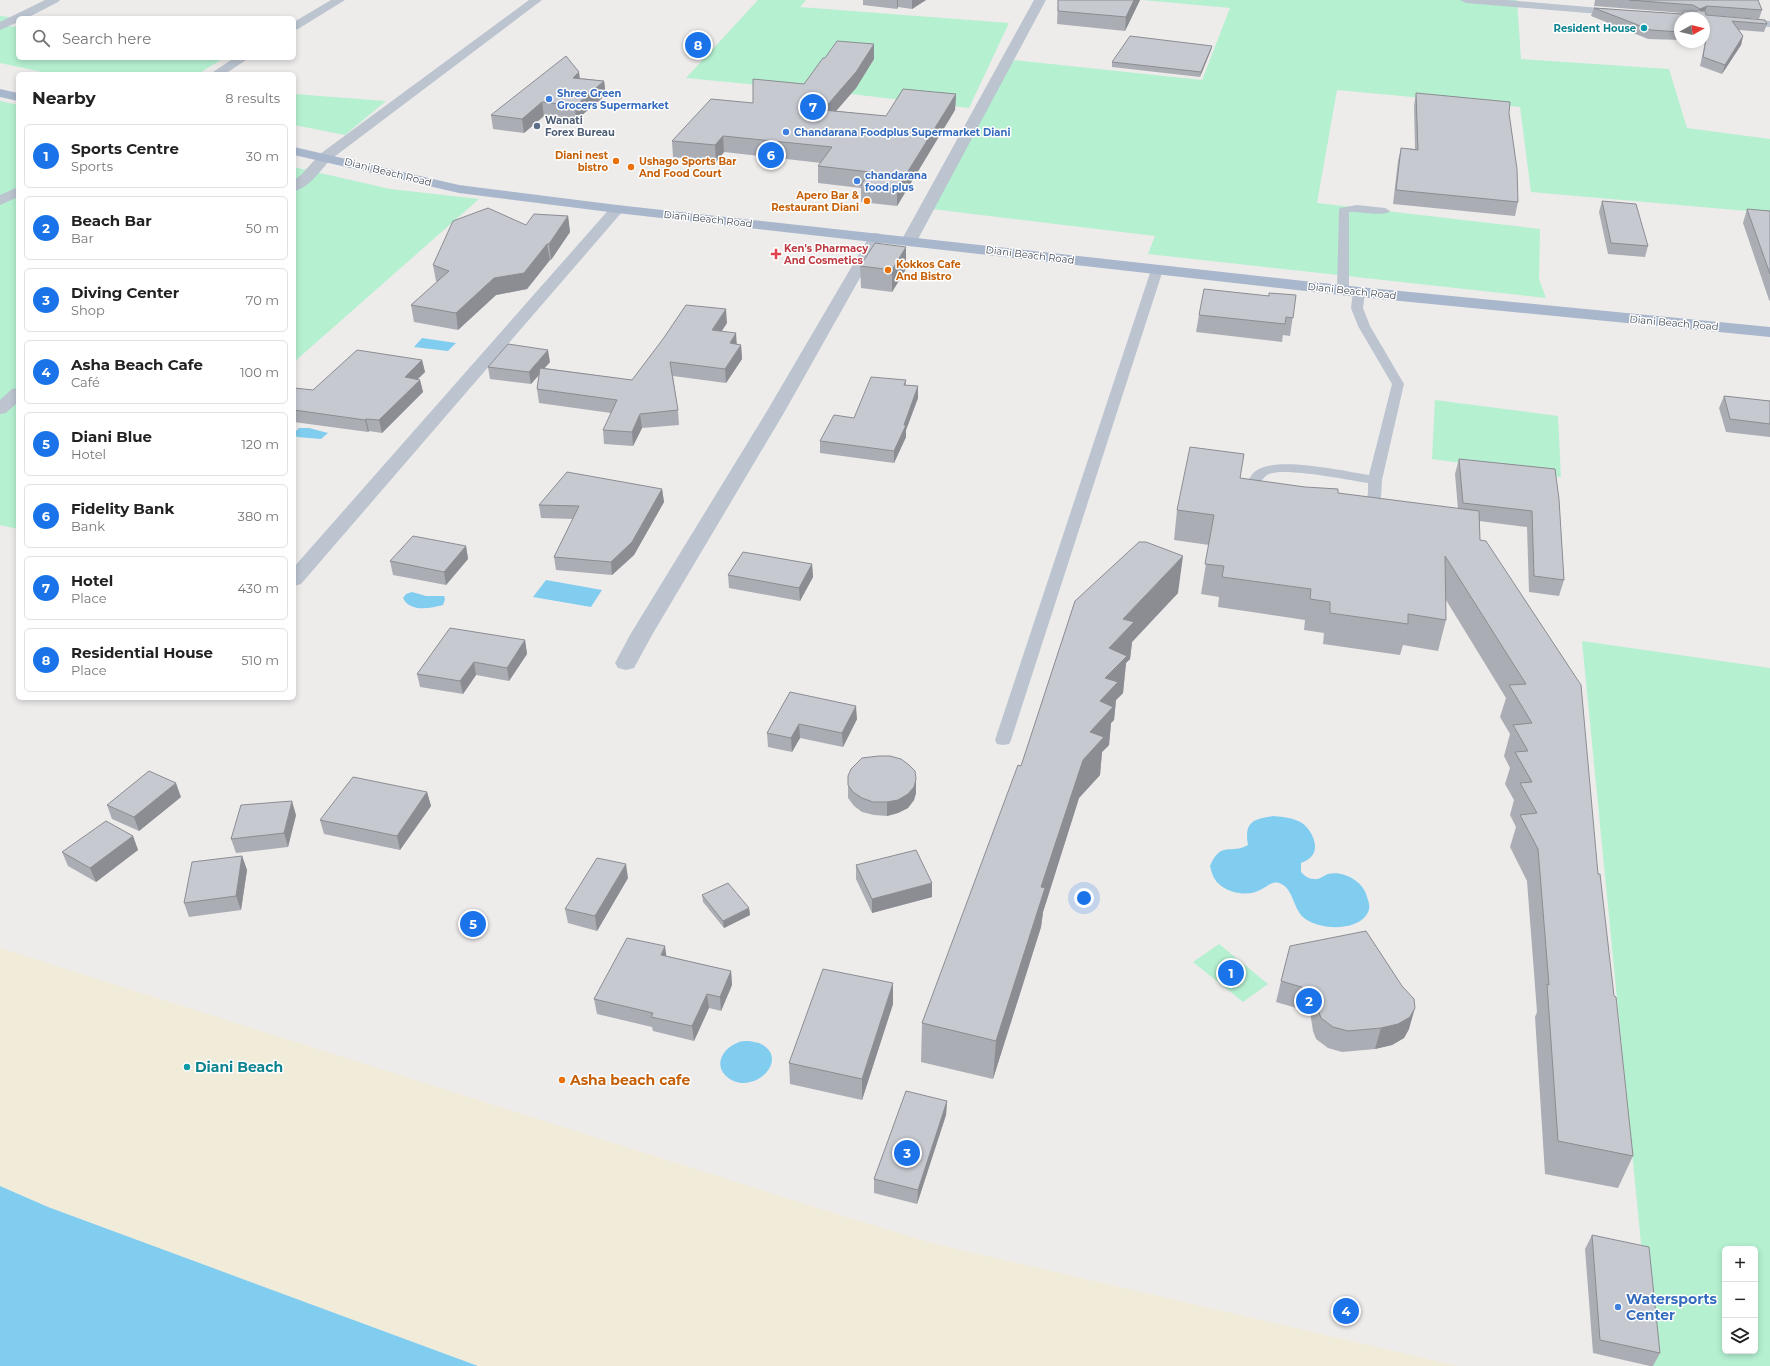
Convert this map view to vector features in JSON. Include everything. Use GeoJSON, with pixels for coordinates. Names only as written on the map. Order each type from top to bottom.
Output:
{"type":"FeatureCollection","features":[{"type":"Feature","properties":{"kind":"main road"},"geometry":{"type":"LineString","coordinates":[[0,93],[16,97]]}},
{"type":"Feature","properties":{"kind":"main road","name":"Diani Beach Road"},"geometry":{"type":"LineString","coordinates":[[296,151],[459,189],[617,209],[1359,292],[1770,332]]}},
{"type":"Feature","properties":{"kind":"street"},"geometry":{"type":"LineString","coordinates":[[21,16],[54,0]]}},
{"type":"Feature","properties":{"kind":"street"},"geometry":{"type":"LineString","coordinates":[[296,26],[339,0]]}},
{"type":"Feature","properties":{"kind":"street"},"geometry":{"type":"LineString","coordinates":[[296,186],[306,178],[325,157],[536,0]]}},
{"type":"Feature","properties":{"kind":"street"},"geometry":{"type":"LineString","coordinates":[[909,241],[1040,0]]}},
{"type":"Feature","properties":{"kind":"street"},"geometry":{"type":"LineString","coordinates":[[1466,0],[1631,13]]}},
{"type":"Feature","properties":{"kind":"street"},"geometry":{"type":"LineString","coordinates":[[0,26],[16,18]]}},
{"type":"Feature","properties":{"kind":"street"},"geometry":{"type":"LineString","coordinates":[[1710,19],[1770,24]]}},
{"type":"Feature","properties":{"kind":"street"},"geometry":{"type":"LineString","coordinates":[[219,72],[240,60]]}},
{"type":"Feature","properties":{"kind":"street"},"geometry":{"type":"LineString","coordinates":[[0,201],[16,192]]}},
{"type":"Feature","properties":{"kind":"street"},"geometry":{"type":"LineString","coordinates":[[296,578],[617,209]]}},
{"type":"Feature","properties":{"kind":"street"},"geometry":{"type":"LineString","coordinates":[[626,663],[641,635],[776,411],[876,237]]}},
{"type":"Feature","properties":{"kind":"street"},"geometry":{"type":"LineString","coordinates":[[0,409],[16,395]]}},
{"type":"Feature","properties":{"kind":"lane"},"geometry":{"type":"LineString","coordinates":[[1343,290],[1344,210],[1357,208],[1384,211]]}},
{"type":"Feature","properties":{"kind":"lane"},"geometry":{"type":"LineString","coordinates":[[1003,740],[1157,270]]}},
{"type":"Feature","properties":{"kind":"lane"},"geometry":{"type":"LineString","coordinates":[[1345,514],[1357,512],[1369,506],[1374,497],[1375,480],[1398,384],[1364,326],[1357,308],[1359,292]]}},
{"type":"Feature","properties":{"kind":"lane"},"geometry":{"type":"LineString","coordinates":[[1275,504],[1266,501],[1258,492],[1255,480],[1263,472],[1280,469],[1295,469],[1375,480]]}},
{"type":"Feature","properties":{"kind":"green space"},"geometry":{"type":"Polygon","coordinates":[[[758,0],[806,0],[800,7],[1009,23],[969,108],[851,94],[686,78],[758,0]]]}},
{"type":"Feature","properties":{"kind":"green space"},"geometry":{"type":"Polygon","coordinates":[[[1142,0],[1517,0],[1521,59],[1669,69],[1687,128],[1770,139],[1770,213],[1531,192],[1520,107],[1337,90],[1317,203],[1540,229],[1539,279],[1546,298],[1148,254],[1155,236],[932,209],[1013,60],[1202,80],[1230,8],[1142,0]]]}},
{"type":"Feature","properties":{"kind":"green space"},"geometry":{"type":"Polygon","coordinates":[[[0,16],[9,17],[7,26],[16,27],[16,60],[221,60],[201,72],[43,72],[0,63],[0,16]]]}},
{"type":"Feature","properties":{"kind":"green space"},"geometry":{"type":"Polygon","coordinates":[[[296,94],[386,101],[345,135],[296,125],[296,94]]]}},
{"type":"Feature","properties":{"kind":"green space"},"geometry":{"type":"Polygon","coordinates":[[[0,101],[16,105],[16,529],[0,525],[0,101]]]}},
{"type":"Feature","properties":{"kind":"green space"},"geometry":{"type":"Polygon","coordinates":[[[296,167],[390,189],[479,199],[296,360],[296,167]]]}},
{"type":"Feature","properties":{"kind":"green space"},"geometry":{"type":"Polygon","coordinates":[[[1435,400],[1558,416],[1561,477],[1432,459],[1435,400]]]}},
{"type":"Feature","properties":{"kind":"green space"},"geometry":{"type":"Polygon","coordinates":[[[1582,641],[1770,668],[1770,1366],[1653,1366],[1582,641]]]}},
{"type":"Feature","properties":{"kind":"green space"},"geometry":{"type":"Polygon","coordinates":[[[1219,944],[1268,984],[1243,1002],[1193,962],[1219,944]]]}},
{"type":"Feature","properties":{"kind":"sand","name":"Diani Beach"},"geometry":{"type":"Polygon","coordinates":[[[0,948],[856,1220],[936,1244],[1458,1366],[478,1366],[48,1207],[0,1186],[0,948]]]}},
{"type":"Feature","properties":{"kind":"water"},"geometry":{"type":"Polygon","coordinates":[[[422,338],[456,343],[448,351],[414,347],[422,338]]]}},
{"type":"Feature","properties":{"kind":"water"},"geometry":{"type":"Polygon","coordinates":[[[299,428],[309,428],[328,433],[321,439],[297,437],[296,431],[299,428]]]}},
{"type":"Feature","properties":{"kind":"water"},"geometry":{"type":"Polygon","coordinates":[[[546,580],[602,590],[591,607],[533,597],[546,580]]]}},
{"type":"Feature","properties":{"kind":"water"},"geometry":{"type":"Polygon","coordinates":[[[412,592],[426,596],[444,596],[445,599],[443,605],[427,608],[416,608],[406,603],[403,598],[406,594],[412,592]]]}},
{"type":"Feature","properties":{"kind":"water"},"geometry":{"type":"Polygon","coordinates":[[[1274,816],[1299,821],[1306,826],[1312,835],[1315,850],[1310,858],[1301,863],[1301,872],[1305,876],[1316,879],[1334,873],[1347,876],[1358,882],[1365,892],[1369,908],[1367,914],[1362,920],[1346,926],[1327,927],[1317,925],[1303,917],[1284,885],[1276,883],[1254,892],[1241,893],[1228,890],[1218,883],[1213,876],[1210,866],[1218,853],[1242,848],[1248,845],[1247,831],[1252,823],[1255,820],[1274,816]]]}},
{"type":"Feature","properties":{"kind":"water"},"geometry":{"type":"Polygon","coordinates":[[[749,1041],[760,1043],[769,1051],[772,1059],[770,1067],[764,1075],[756,1080],[746,1083],[735,1082],[725,1075],[720,1066],[722,1056],[732,1045],[749,1041]]]}},
{"type":"Feature","properties":{"kind":"water"},"geometry":{"type":"Polygon","coordinates":[[[0,1186],[48,1207],[478,1366],[0,1366],[0,1186]]]}},
{"type":"Feature","properties":{"kind":"building"},"geometry":{"type":"Polygon","coordinates":[[[1058,0],[1134,0],[1126,17],[1058,11],[1058,0]]]}},
{"type":"Feature","properties":{"kind":"building"},"geometry":{"type":"Polygon","coordinates":[[[1629,0],[1758,0],[1762,10],[1707,6],[1700,9],[1693,5],[1629,0]]]}},
{"type":"Feature","properties":{"kind":"building"},"geometry":{"type":"Polygon","coordinates":[[[1594,8],[1674,13],[1674,32],[1651,30],[1594,8]]]}},
{"type":"Feature","properties":{"kind":"building"},"geometry":{"type":"Polygon","coordinates":[[[1700,9],[1700,11],[1705,12],[1683,12],[1684,11],[1698,11],[1700,9]]]}},
{"type":"Feature","properties":{"kind":"building"},"geometry":{"type":"Polygon","coordinates":[[[1710,15],[1765,20],[1767,24],[1732,21],[1743,36],[1725,65],[1703,57],[1704,48],[1710,48],[1710,15]]]}},
{"type":"Feature","properties":{"kind":"building"},"geometry":{"type":"Polygon","coordinates":[[[1130,36],[1212,46],[1201,72],[1112,62],[1130,36]]]}},
{"type":"Feature","properties":{"kind":"building"},"geometry":{"type":"Polygon","coordinates":[[[837,41],[874,44],[856,72],[823,110],[886,116],[903,89],[956,94],[897,189],[861,185],[870,172],[818,166],[832,147],[723,136],[715,145],[672,141],[711,99],[753,103],[753,79],[804,84],[837,41]]]}},
{"type":"Feature","properties":{"kind":"building"},"geometry":{"type":"Polygon","coordinates":[[[566,56],[579,72],[573,78],[604,81],[575,106],[542,102],[522,119],[491,115],[566,56]]]}},
{"type":"Feature","properties":{"kind":"building"},"geometry":{"type":"Polygon","coordinates":[[[1416,93],[1510,102],[1509,113],[1517,169],[1518,202],[1396,190],[1401,148],[1418,150],[1416,93]]]}},
{"type":"Feature","properties":{"kind":"building"},"geometry":{"type":"Polygon","coordinates":[[[1602,201],[1636,204],[1648,246],[1611,243],[1602,201]]]}},
{"type":"Feature","properties":{"kind":"building"},"geometry":{"type":"Polygon","coordinates":[[[488,208],[526,225],[534,214],[568,216],[549,244],[547,244],[524,273],[494,278],[456,313],[411,305],[449,271],[433,265],[453,221],[488,208]]]}},
{"type":"Feature","properties":{"kind":"building"},"geometry":{"type":"Polygon","coordinates":[[[1747,209],[1770,211],[1770,274],[1747,209]]]}},
{"type":"Feature","properties":{"kind":"building"},"geometry":{"type":"Polygon","coordinates":[[[875,243],[906,247],[892,270],[860,266],[875,243]]]}},
{"type":"Feature","properties":{"kind":"building"},"geometry":{"type":"Polygon","coordinates":[[[1204,289],[1269,296],[1269,293],[1296,295],[1293,318],[1286,317],[1285,324],[1199,315],[1204,289]]]}},
{"type":"Feature","properties":{"kind":"building"},"geometry":{"type":"Polygon","coordinates":[[[686,305],[726,309],[712,330],[736,333],[730,343],[741,345],[725,369],[670,362],[678,410],[640,414],[632,432],[603,430],[617,400],[537,389],[540,368],[632,380],[663,339],[686,305]]]}},
{"type":"Feature","properties":{"kind":"building"},"geometry":{"type":"Polygon","coordinates":[[[508,344],[548,350],[529,372],[488,367],[508,344]]]}},
{"type":"Feature","properties":{"kind":"building"},"geometry":{"type":"Polygon","coordinates":[[[357,350],[422,360],[405,377],[420,380],[379,420],[365,420],[296,410],[296,388],[313,390],[357,350]]]}},
{"type":"Feature","properties":{"kind":"building"},"geometry":{"type":"Polygon","coordinates":[[[871,377],[906,380],[904,385],[918,386],[904,425],[906,425],[894,451],[820,441],[834,415],[854,418],[871,377]]]}},
{"type":"Feature","properties":{"kind":"building"},"geometry":{"type":"Polygon","coordinates":[[[1724,396],[1770,401],[1770,424],[1730,419],[1724,396]]]}},
{"type":"Feature","properties":{"kind":"building"},"geometry":{"type":"Polygon","coordinates":[[[1190,447],[1244,454],[1240,478],[1305,487],[1338,489],[1338,493],[1479,511],[1480,540],[1486,541],[1581,685],[1598,874],[1600,874],[1614,996],[1616,997],[1633,1156],[1558,1141],[1547,984],[1549,985],[1538,849],[1520,815],[1537,813],[1520,783],[1532,782],[1515,752],[1528,751],[1513,725],[1532,723],[1509,685],[1526,684],[1445,556],[1446,620],[1408,614],[1408,624],[1330,613],[1330,602],[1310,599],[1311,589],[1222,577],[1224,566],[1205,564],[1214,515],[1177,510],[1190,447]]]}},
{"type":"Feature","properties":{"kind":"building"},"geometry":{"type":"Polygon","coordinates":[[[1459,459],[1555,469],[1559,499],[1564,580],[1534,576],[1532,511],[1463,503],[1459,459]]]}},
{"type":"Feature","properties":{"kind":"building"},"geometry":{"type":"Polygon","coordinates":[[[567,472],[662,489],[632,542],[611,562],[554,557],[579,506],[539,505],[567,472]]]}},
{"type":"Feature","properties":{"kind":"building"},"geometry":{"type":"Polygon","coordinates":[[[413,536],[466,546],[444,572],[390,561],[413,536]]]}},
{"type":"Feature","properties":{"kind":"building"},"geometry":{"type":"Polygon","coordinates":[[[1139,542],[1146,542],[1183,556],[1123,619],[1134,622],[1109,648],[1127,656],[1105,678],[1118,682],[1100,701],[1113,707],[1090,732],[1104,737],[1083,760],[1041,887],[1045,888],[996,1041],[922,1023],[1018,765],[1021,766],[1075,601],[1139,542]]]}},
{"type":"Feature","properties":{"kind":"building"},"geometry":{"type":"Polygon","coordinates":[[[743,552],[812,564],[799,588],[728,575],[743,552]]]}},
{"type":"Feature","properties":{"kind":"building"},"geometry":{"type":"Polygon","coordinates":[[[450,628],[525,640],[507,668],[474,662],[460,681],[417,674],[450,628]]]}},
{"type":"Feature","properties":{"kind":"building"},"geometry":{"type":"Polygon","coordinates":[[[790,692],[856,706],[842,733],[799,724],[791,738],[767,733],[790,692]]]}},
{"type":"Feature","properties":{"kind":"building"},"geometry":{"type":"Polygon","coordinates":[[[890,756],[901,759],[915,771],[916,779],[914,787],[908,794],[898,800],[873,802],[862,798],[853,792],[848,785],[848,776],[851,769],[862,758],[890,756]]]}},
{"type":"Feature","properties":{"kind":"building"},"geometry":{"type":"Polygon","coordinates":[[[149,771],[176,783],[134,817],[107,805],[149,771]]]}},
{"type":"Feature","properties":{"kind":"building"},"geometry":{"type":"Polygon","coordinates":[[[353,777],[427,792],[397,836],[320,820],[353,777]]]}},
{"type":"Feature","properties":{"kind":"building"},"geometry":{"type":"Polygon","coordinates":[[[292,801],[284,833],[231,839],[241,805],[292,801]]]}},
{"type":"Feature","properties":{"kind":"building"},"geometry":{"type":"Polygon","coordinates":[[[106,821],[133,836],[90,868],[62,852],[106,821]]]}},
{"type":"Feature","properties":{"kind":"building"},"geometry":{"type":"Polygon","coordinates":[[[916,850],[932,883],[872,899],[856,865],[916,850]]]}},
{"type":"Feature","properties":{"kind":"building"},"geometry":{"type":"Polygon","coordinates":[[[242,856],[236,896],[184,903],[192,862],[242,856]]]}},
{"type":"Feature","properties":{"kind":"building"},"geometry":{"type":"Polygon","coordinates":[[[597,858],[626,864],[595,916],[565,909],[597,858]]]}},
{"type":"Feature","properties":{"kind":"building"},"geometry":{"type":"Polygon","coordinates":[[[728,883],[749,908],[723,921],[702,895],[728,883]]]}},
{"type":"Feature","properties":{"kind":"building"},"geometry":{"type":"Polygon","coordinates":[[[1366,931],[1402,986],[1414,999],[1415,1008],[1410,1017],[1398,1024],[1381,1028],[1348,1031],[1333,1027],[1321,1018],[1315,991],[1281,981],[1290,946],[1366,931]]]}},
{"type":"Feature","properties":{"kind":"building"},"geometry":{"type":"Polygon","coordinates":[[[627,938],[665,946],[661,955],[731,971],[720,997],[707,994],[692,1026],[651,1017],[653,1013],[594,999],[627,938]]]}},
{"type":"Feature","properties":{"kind":"building"},"geometry":{"type":"Polygon","coordinates":[[[823,969],[893,983],[862,1079],[789,1063],[823,969]]]}},
{"type":"Feature","properties":{"kind":"building"},"geometry":{"type":"Polygon","coordinates":[[[906,1091],[947,1101],[918,1190],[874,1179],[906,1091]]]}},
{"type":"Feature","properties":{"kind":"building","name":"Watersports Center"},"geometry":{"type":"Polygon","coordinates":[[[1592,1235],[1649,1247],[1660,1353],[1600,1340],[1592,1235]]]}},
{"type":"Feature","properties":{"kind":"place","name":"Resident House"},"geometry":{"type":"Point","coordinates":[1644,28]}},
{"type":"Feature","properties":{"kind":"place","name":"Residential House"},"geometry":{"type":"Point","coordinates":[698,45]}},
{"type":"Feature","properties":{"kind":"place","name":"Shree Green Grocers Supermarket"},"geometry":{"type":"Point","coordinates":[549,99]}},
{"type":"Feature","properties":{"kind":"place","name":"Hotel"},"geometry":{"type":"Point","coordinates":[813,107]}},
{"type":"Feature","properties":{"kind":"place","name":"Wanati Forex Bureau"},"geometry":{"type":"Point","coordinates":[537,126]}},
{"type":"Feature","properties":{"kind":"place","name":"Chandarana Foodplus Supermarket Diani"},"geometry":{"type":"Point","coordinates":[786,132]}},
{"type":"Feature","properties":{"kind":"place","name":"Fidelity Bank"},"geometry":{"type":"Point","coordinates":[771,155]}},
{"type":"Feature","properties":{"kind":"place","name":"Diani nest bistro"},"geometry":{"type":"Point","coordinates":[616,161]}},
{"type":"Feature","properties":{"kind":"place","name":"Ushago Sports Bar And Food Court"},"geometry":{"type":"Point","coordinates":[631,167]}},
{"type":"Feature","properties":{"kind":"place","name":"chandarana food plus"},"geometry":{"type":"Point","coordinates":[857,181]}},
{"type":"Feature","properties":{"kind":"place","name":"Apero Bar & Restaurant Diani"},"geometry":{"type":"Point","coordinates":[867,201]}},
{"type":"Feature","properties":{"kind":"place","name":"Ken's Pharmacy And Cosmetics"},"geometry":{"type":"Point","coordinates":[776,254]}},
{"type":"Feature","properties":{"kind":"place","name":"Kokkos Cafe And Bistro"},"geometry":{"type":"Point","coordinates":[888,270]}},
{"type":"Feature","properties":{"kind":"place","name":"Diani Blue"},"geometry":{"type":"Point","coordinates":[473,924]}},
{"type":"Feature","properties":{"kind":"place","name":"Sports Centre"},"geometry":{"type":"Point","coordinates":[1231,973]}},
{"type":"Feature","properties":{"kind":"place","name":"Beach Bar"},"geometry":{"type":"Point","coordinates":[1309,1001]}},
{"type":"Feature","properties":{"kind":"place","name":"Diani Beach"},"geometry":{"type":"Point","coordinates":[187,1067]}},
{"type":"Feature","properties":{"kind":"place","name":"Asha beach cafe"},"geometry":{"type":"Point","coordinates":[562,1080]}},
{"type":"Feature","properties":{"kind":"place","name":"Diving Center"},"geometry":{"type":"Point","coordinates":[907,1153]}},
{"type":"Feature","properties":{"kind":"place","name":"Watersports Center"},"geometry":{"type":"Point","coordinates":[1618,1307]}},
{"type":"Feature","properties":{"kind":"place","name":"Asha Beach Cafe"},"geometry":{"type":"Point","coordinates":[1346,1311]}}]}
